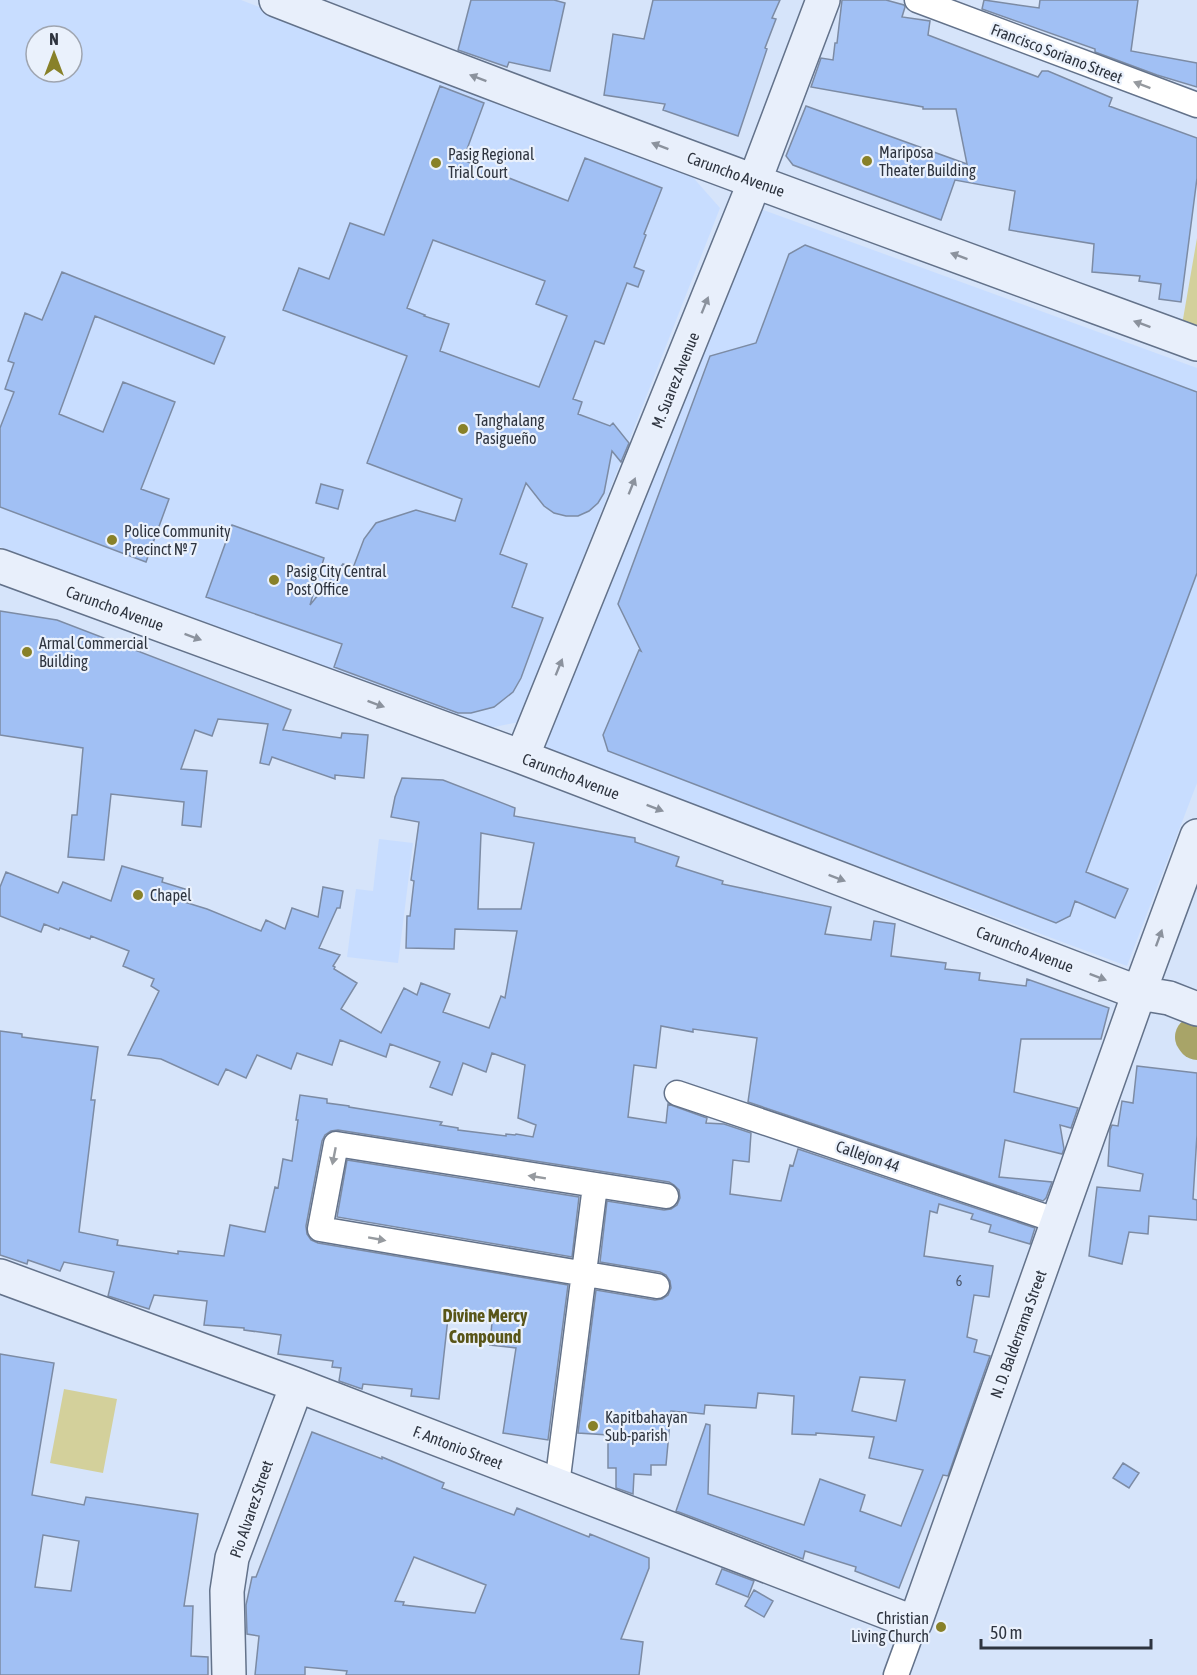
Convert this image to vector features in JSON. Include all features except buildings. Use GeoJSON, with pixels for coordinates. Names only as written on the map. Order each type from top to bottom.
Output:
{"type":"FeatureCollection","features":[{"type":"Feature","properties":{"kind":"street","name":"Caruncho Avenue"},"geometry":{"type":"LineString","coordinates":[[276,0],[374,39],[1197,344]]}},
{"type":"Feature","properties":{"kind":"street","name":"M. Suarez Avenue"},"geometry":{"type":"LineString","coordinates":[[522,758],[755,181],[823,0]]}},
{"type":"Feature","properties":{"kind":"street","name":"Francisco Soriano Street"},"geometry":{"type":"LineString","coordinates":[[917,0],[1197,105]]}},
{"type":"Feature","properties":{"kind":"street","name":"Caruncho Avenue"},"geometry":{"type":"LineString","coordinates":[[0,566],[522,758],[1139,993]]}},
{"type":"Feature","properties":{"kind":"street","name":"N. D. Balderrama Street"},"geometry":{"type":"LineString","coordinates":[[896,1675],[1197,836]]}},
{"type":"Feature","properties":{"kind":"street"},"geometry":{"type":"LineString","coordinates":[[1139,993],[1169,998],[1197,1009]]}},
{"type":"Feature","properties":{"kind":"street"},"geometry":{"type":"LineString","coordinates":[[1139,993],[1162,1011],[1197,1024]]}},
{"type":"Feature","properties":{"kind":"street","name":"Callejon 44"},"geometry":{"type":"LineString","coordinates":[[676,1093],[1058,1221]]}},
{"type":"Feature","properties":{"kind":"street"},"geometry":{"type":"LineString","coordinates":[[657,1286],[320,1229],[336,1144],[666,1196]]}},
{"type":"Feature","properties":{"kind":"street"},"geometry":{"type":"LineString","coordinates":[[556,1485],[595,1186]]}},
{"type":"Feature","properties":{"kind":"street","name":"F. Antonio Street"},"geometry":{"type":"LineString","coordinates":[[0,1276],[297,1384],[915,1623]]}},
{"type":"Feature","properties":{"kind":"street","name":"Pio Alvarez Street"},"geometry":{"type":"LineString","coordinates":[[229,1675],[228,1591],[232,1558],[297,1384]]}},
{"type":"Feature","properties":{"kind":"shaded area"},"geometry":{"type":"Polygon","coordinates":[[[0,0],[241,0],[690,174],[720,208],[519,722],[485,729],[0,547],[0,0]]]}},
{"type":"Feature","properties":{"kind":"shaded area"},"geometry":{"type":"Polygon","coordinates":[[[758,208],[1197,368],[1197,783],[1127,966],[542,749],[758,208]]]}},
{"type":"Feature","properties":{"kind":"shaded area"},"geometry":{"type":"Polygon","coordinates":[[[1197,238],[1197,331],[1182,325],[1197,238]]]}},
{"type":"Feature","properties":{"kind":"shaded area"},"geometry":{"type":"Polygon","coordinates":[[[379,839],[413,843],[398,963],[347,957],[356,889],[373,891],[379,839]]]}},
{"type":"Feature","properties":{"kind":"shaded area"},"geometry":{"type":"Polygon","coordinates":[[[64,1389],[117,1399],[103,1473],[50,1463],[64,1389]]]}},
{"type":"Feature","properties":{"kind":"place","name":"Mariposa Theater Building"},"geometry":{"type":"Point","coordinates":[867,161]}},
{"type":"Feature","properties":{"kind":"place","name":"Pasig Regional Trial Court"},"geometry":{"type":"Point","coordinates":[436,163]}},
{"type":"Feature","properties":{"kind":"place","name":"Tanghalang Pasigueño"},"geometry":{"type":"Point","coordinates":[463,429]}},
{"type":"Feature","properties":{"kind":"place","name":"Police Community Precinct № 7"},"geometry":{"type":"Point","coordinates":[112,540]}},
{"type":"Feature","properties":{"kind":"place","name":"Pasig City Central Post Office"},"geometry":{"type":"Point","coordinates":[274,580]}},
{"type":"Feature","properties":{"kind":"place","name":"Armal Commercial Building"},"geometry":{"type":"Point","coordinates":[27,652]}},
{"type":"Feature","properties":{"kind":"place","name":"Chapel"},"geometry":{"type":"Point","coordinates":[138,895]}},
{"type":"Feature","properties":{"kind":"place","name":"Kapitbahayan Sub-parish"},"geometry":{"type":"Point","coordinates":[593,1426]}},
{"type":"Feature","properties":{"kind":"place","name":"Christian Living Church"},"geometry":{"type":"Point","coordinates":[941,1627]}},
{"type":"Feature","properties":{"kind":"district","name":"Divine Mercy Compound"},"geometry":{"type":"Point","coordinates":[485,1325]}}]}
